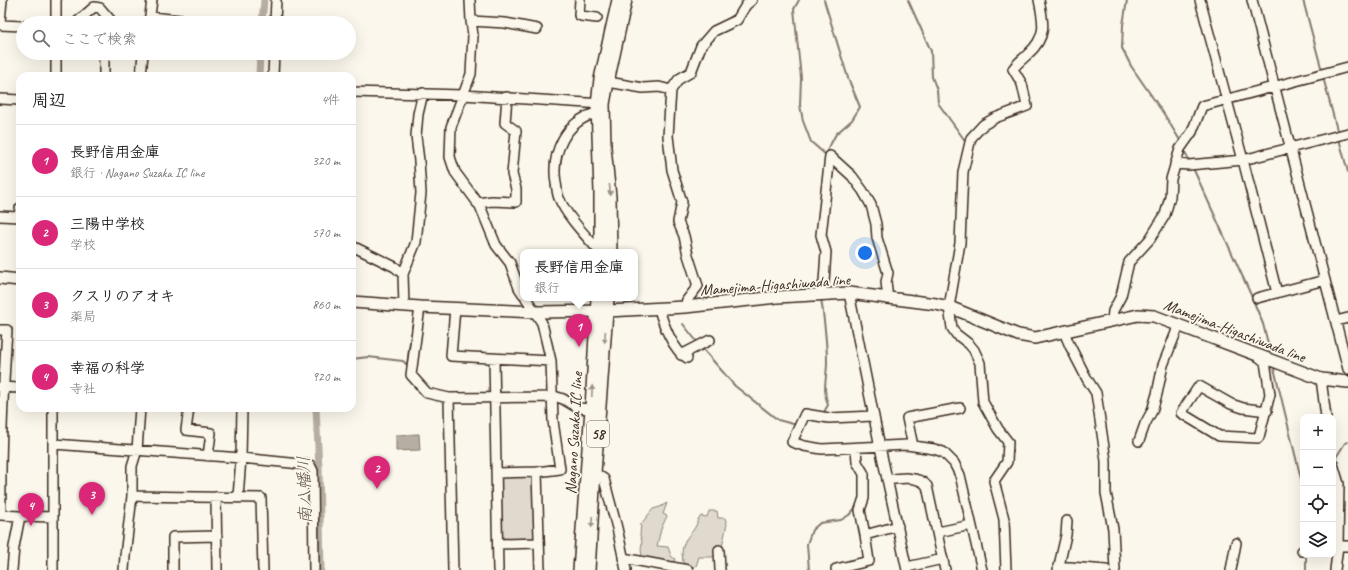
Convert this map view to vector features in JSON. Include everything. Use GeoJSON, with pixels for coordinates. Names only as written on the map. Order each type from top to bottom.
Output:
{"type":"FeatureCollection","features":[{"type":"Feature","properties":{"kind":"main road"},"geometry":{"type":"LineString","coordinates":[[600,249],[600,79],[618,0]]}},
{"type":"Feature","properties":{"kind":"main road"},"geometry":{"type":"LineString","coordinates":[[611,249],[610,197],[605,146],[599,107],[608,82],[626,0]]}},
{"type":"Feature","properties":{"kind":"main road"},"geometry":{"type":"LineString","coordinates":[[0,278],[16,280]]}},
{"type":"Feature","properties":{"kind":"main road","name":"Mamejima-Higashiwada line"},"geometry":{"type":"LineString","coordinates":[[356,302],[420,307],[536,312],[602,311],[659,309],[777,297],[849,293],[949,307],[1018,335],[1035,338],[1138,315],[1154,316],[1321,380],[1348,382]]}},
{"type":"Feature","properties":{"kind":"main road","name":"Nagano Suzaka IC line"},"geometry":{"type":"LineString","coordinates":[[590,570],[602,311],[598,301]]}},
{"type":"Feature","properties":{"kind":"main road","name":"Nagano Suzaka IC line"},"geometry":{"type":"LineString","coordinates":[[579,570],[591,409],[602,311],[607,301]]}},
{"type":"Feature","properties":{"kind":"street"},"geometry":{"type":"LineString","coordinates":[[2,0],[0,23],[16,25]]}},
{"type":"Feature","properties":{"kind":"street"},"geometry":{"type":"LineString","coordinates":[[56,0],[56,16]]}},
{"type":"Feature","properties":{"kind":"street"},"geometry":{"type":"LineString","coordinates":[[150,16],[152,0]]}},
{"type":"Feature","properties":{"kind":"street"},"geometry":{"type":"LineString","coordinates":[[275,16],[276,0]]}},
{"type":"Feature","properties":{"kind":"street"},"geometry":{"type":"LineString","coordinates":[[470,0],[470,21],[473,35],[472,67],[471,74],[451,127],[450,157],[455,172],[478,203],[496,245],[510,263],[520,290]]}},
{"type":"Feature","properties":{"kind":"street"},"geometry":{"type":"LineString","coordinates":[[580,0],[579,15],[598,18]]}},
{"type":"Feature","properties":{"kind":"street"},"geometry":{"type":"LineString","coordinates":[[685,307],[687,300],[698,286],[688,255],[684,236],[678,222],[682,202],[672,170],[668,136],[671,90],[679,79],[691,72],[701,46],[714,32],[737,20],[746,5],[752,0]]}},
{"type":"Feature","properties":{"kind":"street"},"geometry":{"type":"LineString","coordinates":[[1006,570],[1004,519],[994,481],[1007,462],[1008,442],[998,429],[983,402],[980,363],[974,350],[956,334],[952,328],[949,307],[960,243],[963,172],[970,138],[983,125],[995,118],[1027,106],[1022,84],[1013,69],[1015,65],[1031,52],[1042,38],[1042,13],[1039,0]]}},
{"type":"Feature","properties":{"kind":"street"},"geometry":{"type":"LineString","coordinates":[[1200,0],[1277,293]]}},
{"type":"Feature","properties":{"kind":"street"},"geometry":{"type":"LineString","coordinates":[[1252,0],[1348,369]]}},
{"type":"Feature","properties":{"kind":"street"},"geometry":{"type":"LineString","coordinates":[[84,16],[94,7],[100,8],[107,16]]}},
{"type":"Feature","properties":{"kind":"street"},"geometry":{"type":"LineString","coordinates":[[470,21],[505,23],[537,29]]}},
{"type":"Feature","properties":{"kind":"street"},"geometry":{"type":"LineString","coordinates":[[56,60],[56,72]]}},
{"type":"Feature","properties":{"kind":"street"},"geometry":{"type":"LineString","coordinates":[[104,60],[104,72]]}},
{"type":"Feature","properties":{"kind":"street"},"geometry":{"type":"LineString","coordinates":[[141,72],[142,60]]}},
{"type":"Feature","properties":{"kind":"street"},"geometry":{"type":"LineString","coordinates":[[273,72],[274,60]]}},
{"type":"Feature","properties":{"kind":"street"},"geometry":{"type":"LineString","coordinates":[[1112,321],[1113,311],[1121,296],[1129,262],[1150,239],[1165,215],[1170,198],[1171,179],[1175,164],[1182,145],[1192,132],[1202,106],[1348,67]]}},
{"type":"Feature","properties":{"kind":"street"},"geometry":{"type":"LineString","coordinates":[[608,82],[643,88],[659,87],[671,90]]}},
{"type":"Feature","properties":{"kind":"street"},"geometry":{"type":"LineString","coordinates":[[356,92],[423,93],[507,97],[599,107]]}},
{"type":"Feature","properties":{"kind":"street"},"geometry":{"type":"LineString","coordinates":[[404,306],[403,274],[416,242],[420,192],[419,161],[416,136],[418,114],[423,93]]}},
{"type":"Feature","properties":{"kind":"street"},"geometry":{"type":"LineString","coordinates":[[478,203],[492,201],[516,202],[516,189],[512,174],[516,131],[505,123],[507,97]]}},
{"type":"Feature","properties":{"kind":"street"},"geometry":{"type":"LineString","coordinates":[[0,99],[16,100]]}},
{"type":"Feature","properties":{"kind":"street"},"geometry":{"type":"LineString","coordinates":[[597,249],[582,233],[558,197],[554,172],[560,143],[577,122],[588,116],[599,107]]}},
{"type":"Feature","properties":{"kind":"street"},"geometry":{"type":"LineString","coordinates":[[1175,164],[1243,160],[1348,133]]}},
{"type":"Feature","properties":{"kind":"street"},"geometry":{"type":"LineString","coordinates":[[819,295],[824,282],[826,252],[821,235],[830,156],[852,176],[871,205],[876,224],[878,244],[888,273],[886,282],[888,299]]}},
{"type":"Feature","properties":{"kind":"street"},"geometry":{"type":"LineString","coordinates":[[0,216],[16,217]]}},
{"type":"Feature","properties":{"kind":"street"},"geometry":{"type":"LineString","coordinates":[[356,248],[395,267],[403,274]]}},
{"type":"Feature","properties":{"kind":"street"},"geometry":{"type":"LineString","coordinates":[[1257,298],[1326,280]]}},
{"type":"Feature","properties":{"kind":"street"},"geometry":{"type":"LineString","coordinates":[[849,293],[880,447],[907,569],[943,559]]}},
{"type":"Feature","properties":{"kind":"street"},"geometry":{"type":"LineString","coordinates":[[497,473],[537,472],[560,469],[553,421],[551,361],[542,323],[528,301]]}},
{"type":"Feature","properties":{"kind":"street"},"geometry":{"type":"LineString","coordinates":[[420,307],[411,375],[427,393],[449,398],[553,397],[564,399],[578,408],[591,409]]}},
{"type":"Feature","properties":{"kind":"street"},"geometry":{"type":"LineString","coordinates":[[455,308],[451,356],[551,361]]}},
{"type":"Feature","properties":{"kind":"street"},"geometry":{"type":"LineString","coordinates":[[659,309],[663,324],[684,356],[703,344]]}},
{"type":"Feature","properties":{"kind":"street"},"geometry":{"type":"LineString","coordinates":[[1336,321],[1348,318]]}},
{"type":"Feature","properties":{"kind":"street"},"geometry":{"type":"LineString","coordinates":[[1139,441],[1145,424],[1154,407],[1163,365],[1179,325]]}},
{"type":"Feature","properties":{"kind":"street"},"geometry":{"type":"LineString","coordinates":[[0,330],[7,330],[2,387],[0,515],[53,517]]}},
{"type":"Feature","properties":{"kind":"street"},"geometry":{"type":"LineString","coordinates":[[1064,332],[1087,379],[1096,393],[1106,461],[1106,492],[1113,529],[1115,570]]}},
{"type":"Feature","properties":{"kind":"street"},"geometry":{"type":"LineString","coordinates":[[1258,356],[1265,362],[1270,394],[1267,411],[1259,437],[1254,439],[1219,436],[1181,413],[1199,386],[1231,404],[1243,408],[1267,411]]}},
{"type":"Feature","properties":{"kind":"street"},"geometry":{"type":"LineString","coordinates":[[494,359],[498,570]]}},
{"type":"Feature","properties":{"kind":"street"},"geometry":{"type":"LineString","coordinates":[[1321,380],[1326,414]]}},
{"type":"Feature","properties":{"kind":"street"},"geometry":{"type":"LineString","coordinates":[[2,387],[16,388]]}},
{"type":"Feature","properties":{"kind":"street"},"geometry":{"type":"LineString","coordinates":[[449,398],[453,570]]}},
{"type":"Feature","properties":{"kind":"street"},"geometry":{"type":"LineString","coordinates":[[913,446],[907,418],[960,408]]}},
{"type":"Feature","properties":{"kind":"street"},"geometry":{"type":"LineString","coordinates":[[53,412],[53,570]]}},
{"type":"Feature","properties":{"kind":"street"},"geometry":{"type":"LineString","coordinates":[[124,570],[124,556],[132,496],[132,466],[137,450],[140,412]]}},
{"type":"Feature","properties":{"kind":"street"},"geometry":{"type":"LineString","coordinates":[[188,412],[186,430],[211,433],[208,456]]}},
{"type":"Feature","properties":{"kind":"street"},"geometry":{"type":"LineString","coordinates":[[238,497],[241,458],[242,412]]}},
{"type":"Feature","properties":{"kind":"street"},"geometry":{"type":"LineString","coordinates":[[874,416],[829,418],[805,414],[792,442],[822,449],[907,445],[934,449],[943,452],[954,463],[960,475],[982,570]]}},
{"type":"Feature","properties":{"kind":"street"},"geometry":{"type":"LineString","coordinates":[[54,444],[241,458],[310,465],[313,471],[314,570]]}},
{"type":"Feature","properties":{"kind":"street"},"geometry":{"type":"LineString","coordinates":[[836,570],[870,566],[860,510],[864,498],[864,474],[857,462],[856,448]]}},
{"type":"Feature","properties":{"kind":"street"},"geometry":{"type":"LineString","coordinates":[[1336,469],[1344,484],[1336,549],[1348,546]]}},
{"type":"Feature","properties":{"kind":"street"},"geometry":{"type":"LineString","coordinates":[[537,472],[540,570]]}},
{"type":"Feature","properties":{"kind":"street"},"geometry":{"type":"LineString","coordinates":[[595,473],[604,479],[626,570]]}},
{"type":"Feature","properties":{"kind":"street"},"geometry":{"type":"LineString","coordinates":[[887,480],[899,478],[910,479],[924,482],[927,486],[945,570]]}},
{"type":"Feature","properties":{"kind":"street"},"geometry":{"type":"LineString","coordinates":[[132,496],[261,498],[263,570]]}},
{"type":"Feature","properties":{"kind":"street"},"geometry":{"type":"LineString","coordinates":[[216,497],[217,570]]}},
{"type":"Feature","properties":{"kind":"street"},"geometry":{"type":"LineString","coordinates":[[12,570],[14,547],[20,516]]}},
{"type":"Feature","properties":{"kind":"street"},"geometry":{"type":"LineString","coordinates":[[1067,520],[1066,535],[1058,568],[1106,570]]}},
{"type":"Feature","properties":{"kind":"street"},"geometry":{"type":"LineString","coordinates":[[938,532],[971,525]]}},
{"type":"Feature","properties":{"kind":"street"},"geometry":{"type":"LineString","coordinates":[[865,535],[898,526]]}},
{"type":"Feature","properties":{"kind":"street"},"geometry":{"type":"LineString","coordinates":[[173,570],[172,537],[217,536]]}},
{"type":"Feature","properties":{"kind":"street"},"geometry":{"type":"LineString","coordinates":[[498,544],[540,543]]}},
{"type":"Feature","properties":{"kind":"street"},"geometry":{"type":"LineString","coordinates":[[1231,570],[1236,543]]}},
{"type":"Feature","properties":{"kind":"street"},"geometry":{"type":"LineString","coordinates":[[719,550],[720,570]]}},
{"type":"Feature","properties":{"kind":"street"},"geometry":{"type":"LineString","coordinates":[[623,558],[688,570]]}},
{"type":"Feature","properties":{"kind":"street"},"geometry":{"type":"LineString","coordinates":[[1335,570],[1336,558]]}},
{"type":"Feature","properties":{"kind":"shaded area"},"geometry":{"type":"Polygon","coordinates":[[[419,434],[420,450],[396,451],[396,435],[419,434]]]}},
{"type":"Feature","properties":{"kind":"shaded area"},"geometry":{"type":"Polygon","coordinates":[[[532,475],[534,542],[500,540],[499,479],[503,476],[532,475]]]}},
{"type":"Feature","properties":{"kind":"shaded area"},"geometry":{"type":"Polygon","coordinates":[[[667,503],[663,514],[667,516],[661,529],[657,546],[668,547],[671,556],[675,559],[671,567],[642,558],[642,542],[640,535],[641,524],[653,509],[667,503]]]}},
{"type":"Feature","properties":{"kind":"shaded area"},"geometry":{"type":"Polygon","coordinates":[[[709,511],[717,511],[718,518],[725,518],[727,524],[722,547],[713,557],[699,557],[696,566],[688,570],[683,560],[682,553],[684,543],[695,528],[698,519],[701,516],[707,517],[709,511]]]}},
{"type":"Feature","properties":{"kind":"waterway","name":"南八幡川"},"geometry":{"type":"LineString","coordinates":[[263,16],[264,0]]}},
{"type":"Feature","properties":{"kind":"waterway"},"geometry":{"type":"LineString","coordinates":[[799,0],[794,9],[801,78],[800,105],[803,121],[811,142],[826,155]]}},
{"type":"Feature","properties":{"kind":"waterway"},"geometry":{"type":"LineString","coordinates":[[824,0],[848,78],[860,107],[852,120],[836,134],[827,151]]}},
{"type":"Feature","properties":{"kind":"waterway"},"geometry":{"type":"LineString","coordinates":[[908,0],[931,51],[932,77],[937,90],[938,103],[966,142]]}},
{"type":"Feature","properties":{"kind":"waterway"},"geometry":{"type":"LineString","coordinates":[[1127,0],[1123,25],[1122,48],[1131,66],[1181,142]]}},
{"type":"Feature","properties":{"kind":"waterway"},"geometry":{"type":"LineString","coordinates":[[1303,0],[1322,71]]}},
{"type":"Feature","properties":{"kind":"waterway"},"geometry":{"type":"LineString","coordinates":[[727,20],[735,14],[739,8]]}},
{"type":"Feature","properties":{"kind":"waterway","name":"南八幡川"},"geometry":{"type":"LineString","coordinates":[[259,72],[260,60]]}},
{"type":"Feature","properties":{"kind":"waterway"},"geometry":{"type":"LineString","coordinates":[[1323,77],[1337,130]]}},
{"type":"Feature","properties":{"kind":"waterway"},"geometry":{"type":"LineString","coordinates":[[1339,139],[1348,172]]}},
{"type":"Feature","properties":{"kind":"waterway"},"geometry":{"type":"LineString","coordinates":[[1183,148],[1190,162]]}},
{"type":"Feature","properties":{"kind":"waterway"},"geometry":{"type":"LineString","coordinates":[[1193,168],[1251,295],[1263,324],[1271,355]]}},
{"type":"Feature","properties":{"kind":"waterway"},"geometry":{"type":"LineString","coordinates":[[821,298],[827,354],[825,394],[828,405],[824,412]]}},
{"type":"Feature","properties":{"kind":"waterway"},"geometry":{"type":"LineString","coordinates":[[412,327],[414,319]]}},
{"type":"Feature","properties":{"kind":"waterway"},"geometry":{"type":"LineString","coordinates":[[683,324],[698,343]]}},
{"type":"Feature","properties":{"kind":"waterway"},"geometry":{"type":"LineString","coordinates":[[407,365],[411,334]]}},
{"type":"Feature","properties":{"kind":"waterway"},"geometry":{"type":"LineString","coordinates":[[702,348],[735,386],[778,420],[797,425]]}},
{"type":"Feature","properties":{"kind":"waterway"},"geometry":{"type":"LineString","coordinates":[[356,358],[368,357],[403,361],[407,365]]}},
{"type":"Feature","properties":{"kind":"waterway"},"geometry":{"type":"LineString","coordinates":[[1274,368],[1303,486]]}},
{"type":"Feature","properties":{"kind":"waterway","name":"南八幡川"},"geometry":{"type":"LineString","coordinates":[[316,412],[321,570]]}},
{"type":"Feature","properties":{"kind":"waterway"},"geometry":{"type":"LineString","coordinates":[[1336,457],[1345,443],[1348,442]]}},
{"type":"Feature","properties":{"kind":"waterway"},"geometry":{"type":"LineString","coordinates":[[844,452],[854,452]]}},
{"type":"Feature","properties":{"kind":"waterway"},"geometry":{"type":"LineString","coordinates":[[809,570],[807,544],[812,530],[820,523],[841,520],[849,515],[857,506]]}},
{"type":"Feature","properties":{"kind":"waterway"},"geometry":{"type":"LineString","coordinates":[[1306,558],[1306,570]]}},
{"type":"Feature","properties":{"kind":"place","name":"長野信用金庫"},"geometry":{"type":"Point","coordinates":[579,347]}},
{"type":"Feature","properties":{"kind":"place","name":"三陽中学校"},"geometry":{"type":"Point","coordinates":[377,489]}},
{"type":"Feature","properties":{"kind":"place","name":"クスリのアオキ"},"geometry":{"type":"Point","coordinates":[92,515]}},
{"type":"Feature","properties":{"kind":"place","name":"幸福の科学"},"geometry":{"type":"Point","coordinates":[31,526]}}]}
